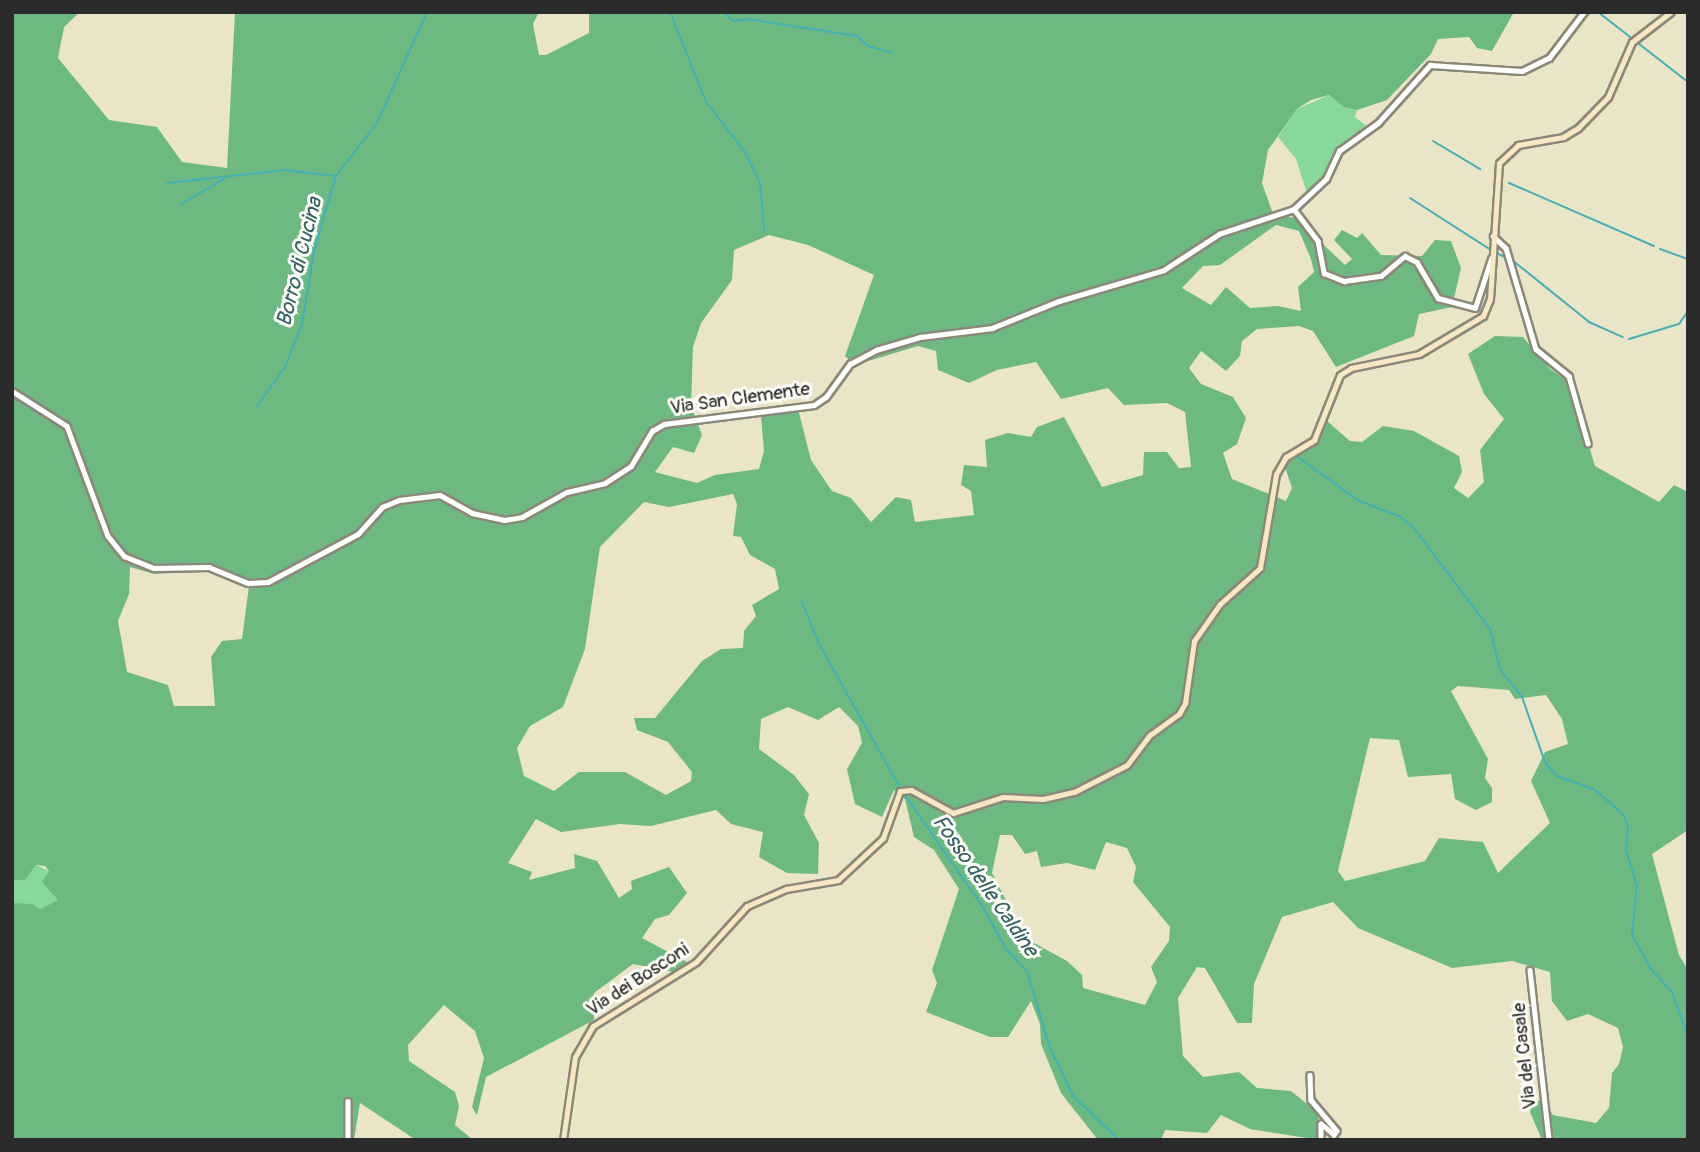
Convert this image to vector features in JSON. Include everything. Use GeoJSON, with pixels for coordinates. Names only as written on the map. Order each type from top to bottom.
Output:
{"type":"FeatureCollection","features":[{"type":"Feature","properties":{"kind":"main road","name":"Via dei Bosconi"},"geometry":{"type":"LineString","coordinates":[[563,1140],[575,1056],[593,1026],[696,962],[747,906],[786,889],[838,880],[883,838],[900,790],[911,790],[942,809],[961,813],[996,798],[1043,799],[1074,792],[1127,765],[1150,735],[1182,710],[1194,641],[1220,604],[1257,572],[1276,474],[1286,457],[1314,440],[1340,375],[1351,368],[1419,354],[1480,319],[1489,303],[1495,173],[1504,156],[1518,145],[1563,137],[1578,128],[1608,97],[1633,41],[1671,12]]}},
{"type":"Feature","properties":{"kind":"street","name":"Via San Clemente"},"geometry":{"type":"LineString","coordinates":[[12,391],[57,418],[71,432],[108,536],[124,556],[154,568],[209,567],[258,584],[358,534],[382,507],[399,499],[440,495],[472,513],[503,520],[522,517],[567,492],[605,483],[631,466],[652,431],[664,424],[814,405],[830,393],[850,364],[867,353],[920,337],[992,328],[1059,301],[1164,270],[1219,234],[1294,209],[1326,179],[1339,151],[1378,123],[1423,69],[1436,63],[1512,72],[1536,66],[1556,51],[1584,12]]}},
{"type":"Feature","properties":{"kind":"street"},"geometry":{"type":"LineString","coordinates":[[1294,209],[1318,241],[1324,273],[1344,281],[1381,275],[1405,256],[1417,262],[1438,298],[1475,308],[1492,253]]}},
{"type":"Feature","properties":{"kind":"street"},"geometry":{"type":"LineString","coordinates":[[1492,235],[1502,241],[1509,259],[1531,341],[1544,359],[1568,373],[1588,443]]}},
{"type":"Feature","properties":{"kind":"street","name":"Via del Casale"},"geometry":{"type":"LineString","coordinates":[[1530,970],[1549,1140]]}},
{"type":"Feature","properties":{"kind":"street"},"geometry":{"type":"LineString","coordinates":[[1310,1075],[1313,1104],[1336,1131],[1334,1135],[1321,1124],[1321,1140]]}},
{"type":"Feature","properties":{"kind":"street"},"geometry":{"type":"LineString","coordinates":[[348,1101],[348,1140]]}},
{"type":"Feature","properties":{"kind":"green space"},"geometry":{"type":"Polygon","coordinates":[[[12,12],[80,12],[64,27],[58,58],[109,120],[157,127],[182,162],[227,168],[235,12],[539,12],[533,24],[539,55],[546,55],[589,33],[589,12],[1514,12],[1492,51],[1477,48],[1469,37],[1438,39],[1431,54],[1387,100],[1357,110],[1344,107],[1329,95],[1311,100],[1297,109],[1268,150],[1262,183],[1273,214],[1295,218],[1345,265],[1352,259],[1334,240],[1342,230],[1357,238],[1362,233],[1381,255],[1422,256],[1435,240],[1451,241],[1461,268],[1452,307],[1419,314],[1414,336],[1336,367],[1313,331],[1299,326],[1257,329],[1242,341],[1240,356],[1226,371],[1201,351],[1189,368],[1201,384],[1233,397],[1246,418],[1237,444],[1223,453],[1232,479],[1286,501],[1292,488],[1285,467],[1289,459],[1311,449],[1327,421],[1350,441],[1362,442],[1383,426],[1414,431],[1459,456],[1462,472],[1454,488],[1468,498],[1484,482],[1480,450],[1504,419],[1484,394],[1468,354],[1495,336],[1523,337],[1550,369],[1570,383],[1595,466],[1659,502],[1674,485],[1688,492],[1688,830],[1652,854],[1679,955],[1688,970],[1688,1140],[1542,1140],[1530,1112],[1533,1100],[1543,1101],[1553,1115],[1596,1123],[1609,1108],[1612,1073],[1619,1064],[1623,1047],[1618,1028],[1588,1014],[1567,1021],[1552,1001],[1550,972],[1512,961],[1452,968],[1358,928],[1333,902],[1282,917],[1254,984],[1252,1023],[1237,1023],[1205,968],[1197,967],[1178,998],[1183,1056],[1203,1077],[1239,1072],[1257,1088],[1291,1091],[1318,1113],[1320,1140],[1250,1129],[1221,1115],[1207,1133],[1165,1130],[1161,1140],[1098,1140],[1061,1093],[1041,1044],[1040,1024],[1031,1001],[1008,1037],[990,1037],[926,1012],[937,983],[932,970],[959,889],[934,850],[914,837],[905,799],[894,790],[882,817],[855,804],[847,769],[862,743],[858,726],[839,707],[818,720],[788,707],[761,719],[759,749],[794,775],[809,794],[804,815],[819,843],[818,874],[787,873],[759,857],[763,832],[731,824],[716,810],[651,826],[620,824],[561,832],[536,819],[508,863],[532,872],[529,880],[575,868],[574,854],[597,861],[619,898],[632,889],[631,881],[669,867],[687,893],[669,915],[655,919],[642,938],[687,962],[674,972],[633,964],[594,993],[594,1020],[486,1077],[477,1115],[472,1107],[484,1058],[475,1031],[444,1005],[408,1045],[409,1061],[455,1092],[459,1106],[455,1125],[473,1140],[416,1140],[360,1103],[354,1140],[12,1140],[12,903],[32,904],[40,909],[58,900],[42,882],[49,871],[45,866],[36,865],[25,880],[12,881],[12,12]],[[1276,225],[1220,265],[1203,266],[1182,288],[1211,305],[1226,287],[1250,308],[1278,306],[1301,311],[1298,287],[1314,272],[1299,231],[1276,225]],[[769,235],[734,250],[732,280],[701,323],[693,347],[691,405],[702,435],[694,453],[673,447],[655,472],[697,483],[715,475],[759,469],[764,451],[761,417],[798,409],[811,460],[832,491],[851,498],[871,522],[896,497],[911,500],[915,522],[974,515],[971,491],[961,485],[964,465],[987,467],[985,440],[1008,433],[1031,437],[1037,427],[1064,417],[1102,487],[1143,475],[1144,452],[1167,452],[1179,468],[1191,467],[1185,412],[1167,403],[1124,405],[1108,388],[1061,399],[1036,362],[997,370],[969,383],[938,370],[936,351],[918,346],[855,365],[845,356],[874,275],[808,245],[769,235]],[[733,494],[669,507],[644,502],[600,547],[585,649],[563,707],[530,726],[517,748],[524,776],[554,791],[579,772],[625,772],[666,795],[691,781],[692,772],[668,742],[637,730],[634,718],[655,718],[702,661],[721,649],[743,648],[744,631],[756,616],[752,605],[779,589],[775,569],[750,555],[741,537],[733,536],[737,504],[733,494]],[[130,567],[129,594],[118,621],[127,672],[168,685],[174,706],[215,706],[211,657],[222,641],[242,639],[249,586],[206,571],[154,574],[130,567]],[[1458,686],[1451,691],[1488,759],[1485,778],[1492,788],[1492,802],[1476,810],[1455,799],[1451,774],[1408,777],[1399,740],[1370,738],[1338,871],[1345,881],[1425,861],[1439,838],[1483,842],[1498,873],[1550,823],[1531,781],[1545,752],[1568,744],[1562,719],[1546,695],[1515,699],[1509,690],[1458,686]],[[1000,835],[992,873],[1011,910],[1016,933],[1067,961],[1082,975],[1083,988],[1145,1005],[1157,982],[1151,967],[1169,941],[1170,927],[1133,882],[1136,867],[1127,848],[1106,842],[1095,870],[1067,863],[1041,867],[1037,851],[1025,854],[1012,835],[1000,835]]]}},
{"type":"Feature","properties":{"kind":"green space"},"geometry":{"type":"Polygon","coordinates":[[[1329,95],[1344,107],[1357,110],[1355,117],[1368,127],[1335,150],[1321,180],[1307,193],[1296,159],[1278,137],[1297,109],[1329,95]]]}},
{"type":"Feature","properties":{"kind":"green space"},"geometry":{"type":"Polygon","coordinates":[[[36,865],[49,871],[58,900],[40,909],[12,903],[12,881],[25,880],[36,865]]]}},
{"type":"Feature","properties":{"kind":"waterway","name":"Borro di Cucina"},"geometry":{"type":"LineString","coordinates":[[257,406],[285,367],[302,324],[314,251],[336,176],[377,123],[427,12]]}},
{"type":"Feature","properties":{"kind":"waterway"},"geometry":{"type":"LineString","coordinates":[[670,12],[706,102],[745,152],[760,183],[764,230]]}},
{"type":"Feature","properties":{"kind":"waterway"},"geometry":{"type":"LineString","coordinates":[[722,12],[734,21],[748,19],[857,36],[868,46],[892,53]]}},
{"type":"Feature","properties":{"kind":"waterway"},"geometry":{"type":"LineString","coordinates":[[1598,12],[1688,82]]}},
{"type":"Feature","properties":{"kind":"waterway"},"geometry":{"type":"LineString","coordinates":[[1433,141],[1480,169]]}},
{"type":"Feature","properties":{"kind":"waterway"},"geometry":{"type":"LineString","coordinates":[[167,183],[284,170],[336,176]]}},
{"type":"Feature","properties":{"kind":"waterway"},"geometry":{"type":"LineString","coordinates":[[181,204],[224,179]]}},
{"type":"Feature","properties":{"kind":"waterway"},"geometry":{"type":"LineString","coordinates":[[1509,183],[1654,246]]}},
{"type":"Feature","properties":{"kind":"waterway"},"geometry":{"type":"LineString","coordinates":[[1410,198],[1491,250]]}},
{"type":"Feature","properties":{"kind":"waterway"},"geometry":{"type":"LineString","coordinates":[[1660,249],[1688,259]]}},
{"type":"Feature","properties":{"kind":"waterway"},"geometry":{"type":"LineString","coordinates":[[1496,253],[1507,258]]}},
{"type":"Feature","properties":{"kind":"waterway"},"geometry":{"type":"LineString","coordinates":[[1512,260],[1589,322],[1623,337]]}},
{"type":"Feature","properties":{"kind":"waterway"},"geometry":{"type":"LineString","coordinates":[[1629,339],[1679,324],[1688,311]]}},
{"type":"Feature","properties":{"kind":"waterway"},"geometry":{"type":"LineString","coordinates":[[1295,455],[1359,501],[1399,516],[1413,527],[1490,629],[1500,669],[1522,697],[1545,762],[1557,776],[1595,790],[1623,814],[1628,827],[1626,850],[1637,885],[1632,935],[1650,968],[1672,992],[1688,1037]]}},
{"type":"Feature","properties":{"kind":"waterway","name":"Fosso delle Caldine"},"geometry":{"type":"LineString","coordinates":[[802,602],[819,644],[899,786]]}},
{"type":"Feature","properties":{"kind":"waterway","name":"Fosso delle Caldine"},"geometry":{"type":"LineString","coordinates":[[904,794],[982,906],[1006,949],[1027,971],[1050,1048],[1073,1096],[1119,1140]]}}]}
